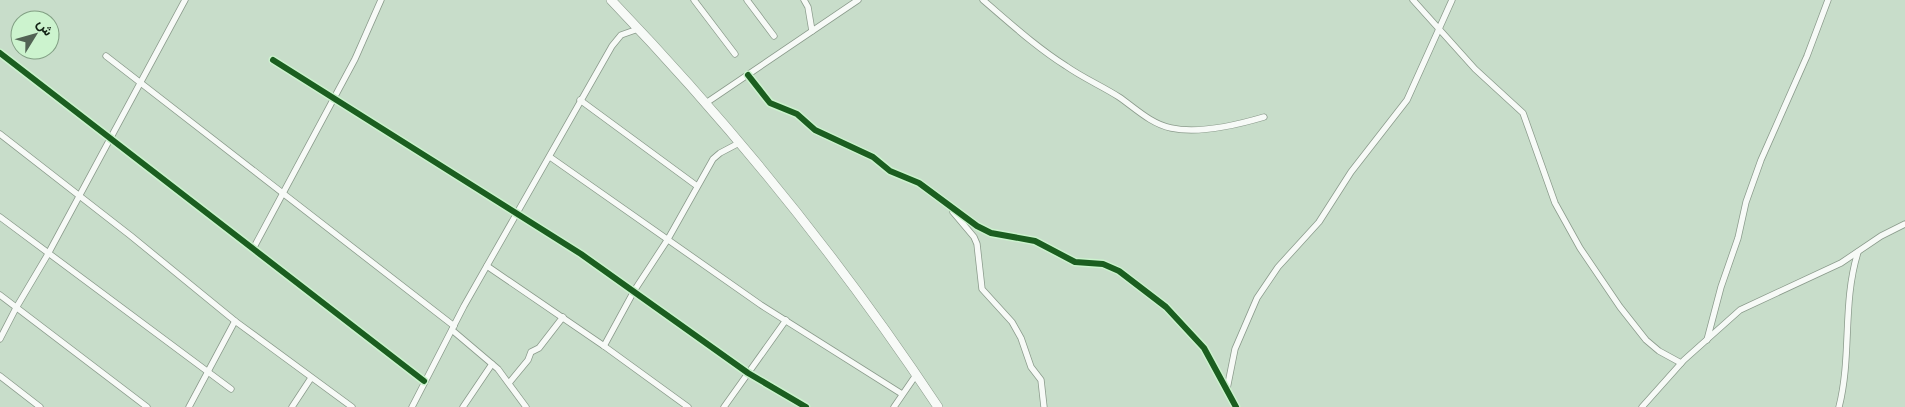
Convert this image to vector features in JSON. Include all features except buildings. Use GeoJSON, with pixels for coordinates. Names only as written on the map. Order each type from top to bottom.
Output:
{"type":"FeatureCollection","features":[{"type":"Feature","properties":{"kind":"street"},"geometry":{"type":"LineString","coordinates":[[0,339],[186,0]]}},
{"type":"Feature","properties":{"kind":"street"},"geometry":{"type":"LineString","coordinates":[[253,249],[355,59],[381,0]]}},
{"type":"Feature","properties":{"kind":"street"},"geometry":{"type":"LineString","coordinates":[[611,0],[706,103],[836,263],[938,407]]}},
{"type":"Feature","properties":{"kind":"street"},"geometry":{"type":"LineString","coordinates":[[694,0],[734,54]]}},
{"type":"Feature","properties":{"kind":"street"},"geometry":{"type":"LineString","coordinates":[[747,0],[774,36]]}},
{"type":"Feature","properties":{"kind":"street"},"geometry":{"type":"LineString","coordinates":[[804,0],[808,7],[812,31]]}},
{"type":"Feature","properties":{"kind":"street"},"geometry":{"type":"LineString","coordinates":[[706,103],[858,0]]}},
{"type":"Feature","properties":{"kind":"street"},"geometry":{"type":"LineString","coordinates":[[983,0],[1040,48],[1066,67],[1117,96],[1139,112],[1169,128],[1186,130],[1241,124],[1264,117]]}},
{"type":"Feature","properties":{"kind":"street"},"geometry":{"type":"LineString","coordinates":[[1413,0],[1475,69],[1523,114],[1554,203],[1580,248],[1603,284],[1646,340],[1659,351],[1681,363]]}},
{"type":"Feature","properties":{"kind":"street"},"geometry":{"type":"LineString","coordinates":[[1227,388],[1234,349],[1256,298],[1278,267],[1319,222],[1350,172],[1400,110],[1410,94],[1452,0]]}},
{"type":"Feature","properties":{"kind":"street"},"geometry":{"type":"LineString","coordinates":[[1707,340],[1721,287],[1738,238],[1746,202],[1761,160],[1807,56],[1828,0]]}},
{"type":"Feature","properties":{"kind":"street"},"geometry":{"type":"LineString","coordinates":[[412,407],[453,328],[550,157],[580,100],[616,40],[624,33],[638,29]]}},
{"type":"Feature","properties":{"kind":"street"},"geometry":{"type":"LineString","coordinates":[[0,53],[424,381]]}},
{"type":"Feature","properties":{"kind":"street"},"geometry":{"type":"LineString","coordinates":[[106,56],[453,328],[492,364],[509,383],[523,406]]}},
{"type":"Feature","properties":{"kind":"street"},"geometry":{"type":"LineString","coordinates":[[273,60],[581,254],[748,373],[806,407]]}},
{"type":"Feature","properties":{"kind":"street"},"geometry":{"type":"LineString","coordinates":[[748,75],[770,103],[797,114],[815,130],[873,157],[890,171],[919,183],[977,226],[991,232],[1036,242],[1075,262],[1104,264],[1119,271],[1166,307],[1186,327],[1204,348],[1236,407]]}},
{"type":"Feature","properties":{"kind":"street"},"geometry":{"type":"LineString","coordinates":[[580,100],[697,186]]}},
{"type":"Feature","properties":{"kind":"street"},"geometry":{"type":"LineString","coordinates":[[0,134],[235,320],[352,407]]}},
{"type":"Feature","properties":{"kind":"street"},"geometry":{"type":"LineString","coordinates":[[604,346],[634,291],[668,238],[713,159],[739,143]]}},
{"type":"Feature","properties":{"kind":"street"},"geometry":{"type":"LineString","coordinates":[[550,157],[786,320],[902,394]]}},
{"type":"Feature","properties":{"kind":"street"},"geometry":{"type":"LineString","coordinates":[[949,207],[974,237],[979,253],[982,289],[1007,316],[1018,332],[1031,367],[1041,380],[1044,407]]}},
{"type":"Feature","properties":{"kind":"street"},"geometry":{"type":"LineString","coordinates":[[0,217],[232,389]]}},
{"type":"Feature","properties":{"kind":"street"},"geometry":{"type":"LineString","coordinates":[[1642,407],[1681,363],[1740,310],[1841,263],[1881,236],[1905,224]]}},
{"type":"Feature","properties":{"kind":"street"},"geometry":{"type":"LineString","coordinates":[[1839,407],[1846,366],[1849,290],[1858,252]]}},
{"type":"Feature","properties":{"kind":"street"},"geometry":{"type":"LineString","coordinates":[[487,266],[563,317],[688,407]]}},
{"type":"Feature","properties":{"kind":"street"},"geometry":{"type":"LineString","coordinates":[[0,295],[147,407]]}},
{"type":"Feature","properties":{"kind":"street"},"geometry":{"type":"LineString","coordinates":[[509,383],[528,360],[530,352],[539,348],[563,317]]}},
{"type":"Feature","properties":{"kind":"street"},"geometry":{"type":"LineString","coordinates":[[188,407],[235,320]]}},
{"type":"Feature","properties":{"kind":"street"},"geometry":{"type":"LineString","coordinates":[[724,407],[786,320]]}},
{"type":"Feature","properties":{"kind":"street"},"geometry":{"type":"LineString","coordinates":[[463,407],[492,364]]}},
{"type":"Feature","properties":{"kind":"street"},"geometry":{"type":"LineString","coordinates":[[894,407],[916,375]]}},
{"type":"Feature","properties":{"kind":"street"},"geometry":{"type":"LineString","coordinates":[[0,376],[40,407]]}},
{"type":"Feature","properties":{"kind":"street"},"geometry":{"type":"LineString","coordinates":[[292,407],[312,378]]}},
{"type":"Feature","properties":{"kind":"cycle path"},"geometry":{"type":"LineString","coordinates":[[0,53],[424,381]]}},
{"type":"Feature","properties":{"kind":"cycle path"},"geometry":{"type":"LineString","coordinates":[[273,60],[581,254],[748,373],[806,407]]}},
{"type":"Feature","properties":{"kind":"cycle path"},"geometry":{"type":"LineString","coordinates":[[748,75],[770,103],[797,114],[815,130],[873,157],[890,171],[919,183],[977,226],[991,233],[1035,241],[1075,262],[1103,264],[1119,271],[1166,307],[1204,348],[1236,407]]}}]}
